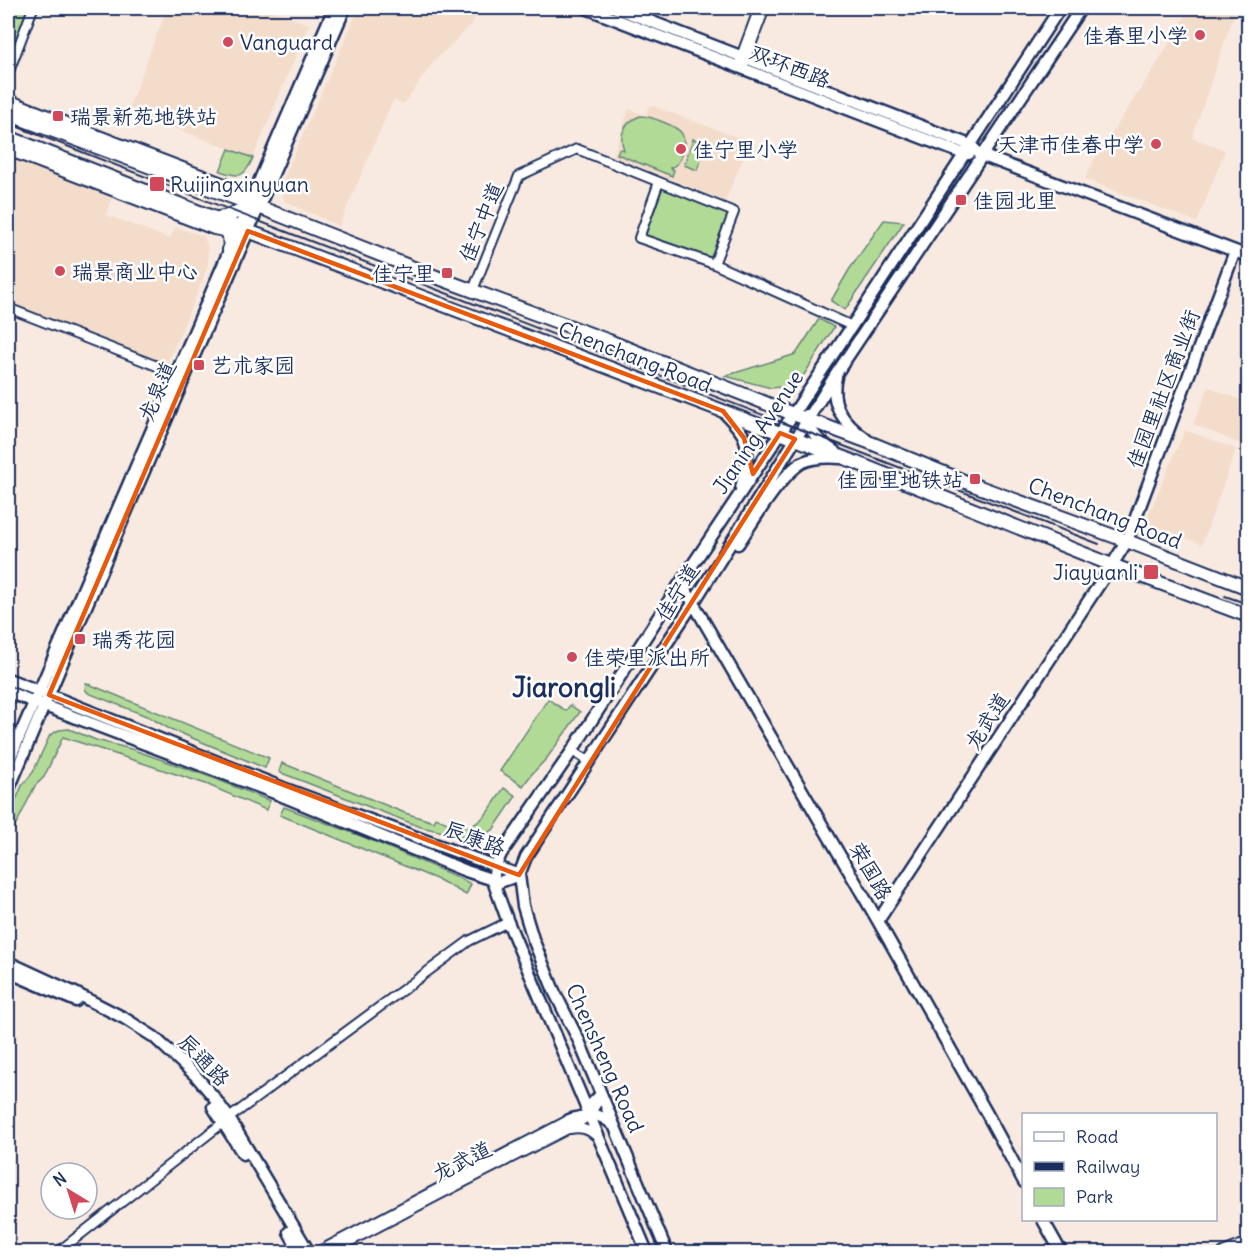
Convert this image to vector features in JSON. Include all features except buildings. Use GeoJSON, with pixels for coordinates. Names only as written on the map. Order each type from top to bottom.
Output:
{"type":"FeatureCollection","features":[{"type":"Feature","properties":{"kind":"main road"},"geometry":{"type":"LineString","coordinates":[[8,100],[227,186],[254,206]]}},
{"type":"Feature","properties":{"kind":"main road","name":"Chenchang Road"},"geometry":{"type":"LineString","coordinates":[[8,114],[609,341],[971,484],[1248,588]]}},
{"type":"Feature","properties":{"kind":"main road","name":"Chenchang Road"},"geometry":{"type":"LineString","coordinates":[[8,137],[238,229],[723,411],[1248,616]]}},
{"type":"Feature","properties":{"kind":"main road"},"geometry":{"type":"LineString","coordinates":[[8,149],[214,228],[238,229]]}},
{"type":"Feature","properties":{"kind":"main road"},"geometry":{"type":"LineString","coordinates":[[217,219],[254,206],[270,181]]}},
{"type":"Feature","properties":{"kind":"main road"},"geometry":{"type":"LineString","coordinates":[[234,251],[230,241],[238,229]]}},
{"type":"Feature","properties":{"kind":"street"},"geometry":{"type":"LineString","coordinates":[[8,74],[33,8]]}},
{"type":"Feature","properties":{"kind":"street","name":"龙泉道"},"geometry":{"type":"LineString","coordinates":[[8,763],[39,704],[115,538],[180,375],[234,251],[238,229],[254,206],[334,8]]}},
{"type":"Feature","properties":{"kind":"street"},"geometry":{"type":"LineString","coordinates":[[270,181],[345,8]]}},
{"type":"Feature","properties":{"kind":"street","name":"双环西路"},"geometry":{"type":"LineString","coordinates":[[586,8],[742,62]]}},
{"type":"Feature","properties":{"kind":"street","name":"双环西路"},"geometry":{"type":"LineString","coordinates":[[616,8],[742,62]]}},
{"type":"Feature","properties":{"kind":"street"},"geometry":{"type":"LineString","coordinates":[[742,62],[759,8]]}},
{"type":"Feature","properties":{"kind":"street"},"geometry":{"type":"LineString","coordinates":[[742,62],[765,8]]}},
{"type":"Feature","properties":{"kind":"street","name":"Jianing Avenue"},"geometry":{"type":"LineString","coordinates":[[493,881],[495,867],[501,854],[572,751],[1060,8]]}},
{"type":"Feature","properties":{"kind":"street","name":"Jianing Avenue"},"geometry":{"type":"LineString","coordinates":[[715,568],[838,371],[1081,8]]}},
{"type":"Feature","properties":{"kind":"street"},"geometry":{"type":"LineString","coordinates":[[742,62],[1248,256]]}},
{"type":"Feature","properties":{"kind":"street","name":"佳宁中道"},"geometry":{"type":"LineString","coordinates":[[473,290],[519,176],[577,149],[734,212],[714,264]]}},
{"type":"Feature","properties":{"kind":"street"},"geometry":{"type":"LineString","coordinates":[[659,182],[639,238],[714,264],[852,326]]}},
{"type":"Feature","properties":{"kind":"street"},"geometry":{"type":"LineString","coordinates":[[223,194],[236,214],[238,229]]}},
{"type":"Feature","properties":{"kind":"street","name":"佳园里社区商业街"},"geometry":{"type":"LineString","coordinates":[[1127,541],[1235,251]]}},
{"type":"Feature","properties":{"kind":"street"},"geometry":{"type":"LineString","coordinates":[[8,308],[180,375]]}},
{"type":"Feature","properties":{"kind":"street"},"geometry":{"type":"LineString","coordinates":[[838,371],[834,386],[836,405],[850,425],[871,443]]}},
{"type":"Feature","properties":{"kind":"street"},"geometry":{"type":"LineString","coordinates":[[821,373],[807,409],[810,429],[816,438],[847,459]]}},
{"type":"Feature","properties":{"kind":"street"},"geometry":{"type":"LineString","coordinates":[[723,411],[742,433],[746,442],[746,462],[741,492]]}},
{"type":"Feature","properties":{"kind":"street"},"geometry":{"type":"LineString","coordinates":[[715,568],[738,543],[780,484],[797,467],[813,459],[831,457],[847,459]]}},
{"type":"Feature","properties":{"kind":"street","name":"龙武道"},"geometry":{"type":"LineString","coordinates":[[878,921],[1127,541]]}},
{"type":"Feature","properties":{"kind":"street","name":"佳宁道"},"geometry":{"type":"LineString","coordinates":[[519,875],[526,857],[715,568]]}},
{"type":"Feature","properties":{"kind":"street","name":"荣国路"},"geometry":{"type":"LineString","coordinates":[[681,582],[878,921],[1022,1180]]}},
{"type":"Feature","properties":{"kind":"street","name":"辰康路"},"geometry":{"type":"LineString","coordinates":[[8,679],[283,788],[519,875]]}},
{"type":"Feature","properties":{"kind":"street","name":"辰康路"},"geometry":{"type":"LineString","coordinates":[[8,692],[280,795],[493,881],[500,882],[519,875]]}},
{"type":"Feature","properties":{"kind":"street","name":"龙泉道"},"geometry":{"type":"LineString","coordinates":[[8,791],[39,704]]}},
{"type":"Feature","properties":{"kind":"street"},"geometry":{"type":"LineString","coordinates":[[572,751],[589,761]]}},
{"type":"Feature","properties":{"kind":"street","name":"Chensheng Road"},"geometry":{"type":"LineString","coordinates":[[519,875],[523,906],[533,939],[554,991],[579,1041],[668,1252]]}},
{"type":"Feature","properties":{"kind":"street","name":"Chensheng Road"},"geometry":{"type":"LineString","coordinates":[[493,881],[508,922],[647,1252]]}},
{"type":"Feature","properties":{"kind":"street"},"geometry":{"type":"LineString","coordinates":[[58,1252],[226,1120],[469,941],[508,922]]}},
{"type":"Feature","properties":{"kind":"street","name":"辰通路"},"geometry":{"type":"LineString","coordinates":[[8,962],[73,992],[144,1030],[196,1077],[213,1096],[300,1252]]}},
{"type":"Feature","properties":{"kind":"street","name":"辰通路"},"geometry":{"type":"LineString","coordinates":[[8,972],[111,1018],[138,1034],[170,1059],[226,1120],[309,1252]]}},
{"type":"Feature","properties":{"kind":"street"},"geometry":{"type":"LineString","coordinates":[[316,1252],[567,1125],[588,1111],[600,1099],[601,1093]]}},
{"type":"Feature","properties":{"kind":"street"},"geometry":{"type":"LineString","coordinates":[[588,1111],[604,1117],[615,1127]]}},
{"type":"Feature","properties":{"kind":"street"},"geometry":{"type":"LineString","coordinates":[[567,1125],[583,1128],[601,1140]]}},
{"type":"Feature","properties":{"kind":"street","name":"龙武道"},"geometry":{"type":"LineString","coordinates":[[330,1252],[567,1125]]}},
{"type":"Feature","properties":{"kind":"street"},"geometry":{"type":"LineString","coordinates":[[1044,1221],[1061,1252]]}},
{"type":"Feature","properties":{"kind":"street"},"geometry":{"type":"LineString","coordinates":[[1223,1252],[1248,1242]]}},
{"type":"Feature","properties":{"kind":"highlighted area"},"geometry":{"type":"Polygon","coordinates":[[[248,231],[723,411],[744,438],[753,474],[780,433],[795,439],[519,875],[49,695],[248,231]]]}},
{"type":"Feature","properties":{"kind":"shaded area"},"geometry":{"type":"Polygon","coordinates":[[[167,8],[264,8],[309,24],[253,158],[128,110],[167,8]]]}},
{"type":"Feature","properties":{"kind":"shaded area"},"geometry":{"type":"Polygon","coordinates":[[[359,8],[480,8],[472,24],[434,61],[404,104],[393,100],[339,226],[284,201],[282,193],[285,175],[359,8]]]}},
{"type":"Feature","properties":{"kind":"shaded area","name":"天津市佳春中学"},"geometry":{"type":"Polygon","coordinates":[[[1190,8],[1236,8],[1192,138],[1225,150],[1197,222],[1085,179],[1093,162],[1190,8]]]}},
{"type":"Feature","properties":{"kind":"shaded area","name":"佳宁里小学"},"geometry":{"type":"Polygon","coordinates":[[[650,105],[750,142],[725,201],[613,156],[629,109],[645,115],[650,105]]]}},
{"type":"Feature","properties":{"kind":"shaded area"},"geometry":{"type":"Polygon","coordinates":[[[8,157],[112,198],[106,215],[170,239],[175,227],[204,236],[208,248],[208,263],[167,364],[8,304],[8,157]]]}},
{"type":"Feature","properties":{"kind":"shaded area"},"geometry":{"type":"Polygon","coordinates":[[[1209,387],[1248,403],[1248,447],[1193,424],[1209,387]]]}},
{"type":"Feature","properties":{"kind":"shaded area"},"geometry":{"type":"Polygon","coordinates":[[[1185,430],[1236,449],[1202,544],[1145,523],[1185,430]]]}},
{"type":"Feature","properties":{"kind":"green space"},"geometry":{"type":"Polygon","coordinates":[[[8,8],[28,8],[8,62],[8,8]]]}},
{"type":"Feature","properties":{"kind":"green space"},"geometry":{"type":"Polygon","coordinates":[[[640,116],[660,121],[682,133],[684,147],[679,161],[670,168],[674,170],[672,176],[617,154],[619,149],[624,150],[622,134],[624,129],[640,116]]]}},
{"type":"Feature","properties":{"kind":"green space"},"geometry":{"type":"Polygon","coordinates":[[[693,139],[707,144],[697,170],[684,165],[693,139]]]}},
{"type":"Feature","properties":{"kind":"green space"},"geometry":{"type":"Polygon","coordinates":[[[229,149],[253,158],[241,175],[220,171],[229,149]]]}},
{"type":"Feature","properties":{"kind":"green space"},"geometry":{"type":"Polygon","coordinates":[[[663,187],[729,214],[711,259],[645,236],[663,187]]]}},
{"type":"Feature","properties":{"kind":"green space"},"geometry":{"type":"Polygon","coordinates":[[[884,220],[904,222],[845,310],[831,301],[849,270],[884,220]]]}},
{"type":"Feature","properties":{"kind":"green space"},"geometry":{"type":"Polygon","coordinates":[[[819,319],[834,327],[802,378],[790,386],[771,388],[725,376],[796,354],[819,319]]]}},
{"type":"Feature","properties":{"kind":"green space"},"geometry":{"type":"Polygon","coordinates":[[[86,683],[269,758],[265,768],[88,693],[85,689],[86,683]]]}},
{"type":"Feature","properties":{"kind":"green space"},"geometry":{"type":"Polygon","coordinates":[[[548,699],[566,711],[570,705],[580,712],[547,758],[523,786],[500,771],[548,699]]]}},
{"type":"Feature","properties":{"kind":"green space"},"geometry":{"type":"Polygon","coordinates":[[[69,729],[216,779],[270,801],[266,810],[206,784],[63,737],[44,777],[35,786],[8,841],[8,818],[22,786],[33,772],[50,735],[59,730],[69,729]]]}},
{"type":"Feature","properties":{"kind":"green space"},"geometry":{"type":"Polygon","coordinates":[[[282,763],[405,813],[434,822],[436,818],[459,827],[474,824],[486,815],[504,788],[516,796],[493,830],[479,837],[465,837],[421,827],[279,772],[282,763]]]}},
{"type":"Feature","properties":{"kind":"green space"},"geometry":{"type":"Polygon","coordinates":[[[284,807],[366,838],[471,884],[466,895],[441,881],[280,815],[284,807]]]}},
{"type":"Feature","properties":{"kind":"railway"},"geometry":{"type":"LineString","coordinates":[[8,123],[1099,544]]}},
{"type":"Feature","properties":{"kind":"railway"},"geometry":{"type":"LineString","coordinates":[[1225,596],[1248,604]]}},
{"type":"Feature","properties":{"kind":"place","name":"佳春里小学"},"geometry":{"type":"Point","coordinates":[1200,35]}},
{"type":"Feature","properties":{"kind":"place","name":"Vanguard"},"geometry":{"type":"Point","coordinates":[228,42]}},
{"type":"Feature","properties":{"kind":"place","name":"瑞景新苑地铁站"},"geometry":{"type":"Point","coordinates":[58,116]}},
{"type":"Feature","properties":{"kind":"place","name":"天津市佳春中学"},"geometry":{"type":"Point","coordinates":[1156,144]}},
{"type":"Feature","properties":{"kind":"place","name":"佳宁里小学"},"geometry":{"type":"Point","coordinates":[681,149]}},
{"type":"Feature","properties":{"kind":"place","name":"Ruijingxinyuan"},"geometry":{"type":"Point","coordinates":[157,184]}},
{"type":"Feature","properties":{"kind":"place","name":"佳园北里"},"geometry":{"type":"Point","coordinates":[961,200]}},
{"type":"Feature","properties":{"kind":"place","name":"瑞景商业中心"},"geometry":{"type":"Point","coordinates":[60,271]}},
{"type":"Feature","properties":{"kind":"place","name":"佳宁里"},"geometry":{"type":"Point","coordinates":[447,273]}},
{"type":"Feature","properties":{"kind":"place","name":"艺术家园"},"geometry":{"type":"Point","coordinates":[199,365]}},
{"type":"Feature","properties":{"kind":"place","name":"佳园里地铁站"},"geometry":{"type":"Point","coordinates":[975,479]}},
{"type":"Feature","properties":{"kind":"place","name":"Jiayuanli"},"geometry":{"type":"Point","coordinates":[1151,572]}},
{"type":"Feature","properties":{"kind":"place","name":"瑞秀花园"},"geometry":{"type":"Point","coordinates":[80,639]}},
{"type":"Feature","properties":{"kind":"place","name":"佳荣里派出所"},"geometry":{"type":"Point","coordinates":[572,657]}},
{"type":"Feature","properties":{"kind":"district","name":"Jiarongli"},"geometry":{"type":"Point","coordinates":[564,687]}}]}
